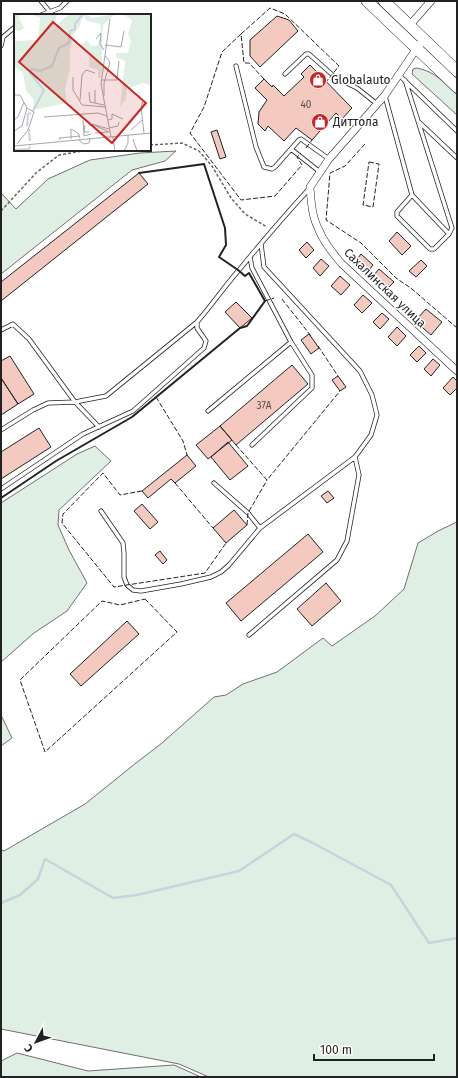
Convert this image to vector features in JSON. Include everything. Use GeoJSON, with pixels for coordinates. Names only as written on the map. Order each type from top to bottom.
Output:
{"type":"FeatureCollection","features":[{"type":"Feature","properties":{"kind":"main road"},"geometry":{"type":"LineString","coordinates":[[367,1],[457,87]]}},
{"type":"Feature","properties":{"kind":"main road"},"geometry":{"type":"LineString","coordinates":[[384,1],[457,71]]}},
{"type":"Feature","properties":{"kind":"street"},"geometry":{"type":"LineString","coordinates":[[410,25],[431,1]]}},
{"type":"Feature","properties":{"kind":"street"},"geometry":{"type":"LineString","coordinates":[[310,187],[321,173],[329,159],[385,95],[416,48],[424,39]]}},
{"type":"Feature","properties":{"kind":"street","name":"Сахалинская улица"},"geometry":{"type":"LineString","coordinates":[[310,187],[317,228],[328,247],[341,263],[457,371]]}},
{"type":"Feature","properties":{"kind":"lane"},"geometry":{"type":"LineString","coordinates":[[41,1],[50,12]]}},
{"type":"Feature","properties":{"kind":"lane"},"geometry":{"type":"LineString","coordinates":[[44,14],[60,8],[67,1]]}},
{"type":"Feature","properties":{"kind":"lane"},"geometry":{"type":"LineString","coordinates":[[1,46],[3,37],[14,28]]}},
{"type":"Feature","properties":{"kind":"lane"},"geometry":{"type":"LineString","coordinates":[[285,74],[306,54],[309,54],[336,78],[357,88],[377,104]]}},
{"type":"Feature","properties":{"kind":"lane"},"geometry":{"type":"LineString","coordinates":[[236,66],[256,147],[264,166],[272,169],[275,167],[298,140],[301,139],[329,159]]}},
{"type":"Feature","properties":{"kind":"lane"},"geometry":{"type":"LineString","coordinates":[[399,75],[457,131]]}},
{"type":"Feature","properties":{"kind":"lane"},"geometry":{"type":"LineString","coordinates":[[405,80],[452,228],[449,234],[434,249],[430,250],[397,216],[397,212],[412,195]]}},
{"type":"Feature","properties":{"kind":"lane"},"geometry":{"type":"LineString","coordinates":[[385,95],[412,195],[449,234]]}},
{"type":"Feature","properties":{"kind":"lane"},"geometry":{"type":"LineString","coordinates":[[418,121],[457,158]]}},
{"type":"Feature","properties":{"kind":"lane"},"geometry":{"type":"LineString","coordinates":[[291,148],[321,173]]}},
{"type":"Feature","properties":{"kind":"lane"},"geometry":{"type":"LineString","coordinates":[[1,430],[33,410],[48,403],[75,402],[106,396],[197,322],[238,270],[310,187]]}},
{"type":"Feature","properties":{"kind":"lane"},"geometry":{"type":"LineString","coordinates":[[101,511],[123,542],[124,577],[127,585],[133,590],[141,591],[211,577],[221,572],[229,565],[260,528],[355,457],[371,435],[377,415],[372,395],[360,371],[264,267],[261,244]]}},
{"type":"Feature","properties":{"kind":"lane"},"geometry":{"type":"LineString","coordinates":[[250,257],[252,268],[291,342],[312,375],[312,388],[252,445]]}},
{"type":"Feature","properties":{"kind":"lane"},"geometry":{"type":"LineString","coordinates":[[1,489],[83,434],[133,411],[204,348],[206,341],[197,328],[197,322]]}},
{"type":"Feature","properties":{"kind":"lane"},"geometry":{"type":"LineString","coordinates":[[1,330],[13,324],[29,339],[75,402],[99,427]]}},
{"type":"Feature","properties":{"kind":"lane"},"geometry":{"type":"LineString","coordinates":[[208,410],[291,342]]}},
{"type":"Feature","properties":{"kind":"lane"},"geometry":{"type":"LineString","coordinates":[[249,634],[337,560],[347,541],[359,476],[355,457]]}},
{"type":"Feature","properties":{"kind":"lane"},"geometry":{"type":"LineString","coordinates":[[214,483],[248,513],[260,528]]}},
{"type":"Feature","properties":{"kind":"path"},"geometry":{"type":"LineString","coordinates":[[151,145],[182,143],[199,151],[212,166],[231,198],[245,214],[272,230]]}},
{"type":"Feature","properties":{"kind":"path"},"geometry":{"type":"LineString","coordinates":[[1,212],[36,173],[59,155],[82,151]]}},
{"type":"Feature","properties":{"kind":"green space"},"geometry":{"type":"Polygon","coordinates":[[[417,68],[434,75],[457,95],[457,115],[412,74],[413,69],[417,68]]]}},
{"type":"Feature","properties":{"kind":"green space"},"geometry":{"type":"Polygon","coordinates":[[[176,151],[165,161],[132,170],[1,274],[1,193],[16,209],[48,179],[90,160],[140,153],[176,151]]]}},
{"type":"Feature","properties":{"kind":"green space"},"geometry":{"type":"Polygon","coordinates":[[[95,446],[111,461],[59,510],[58,525],[69,550],[87,583],[67,611],[34,633],[1,662],[1,503],[77,454],[95,446]]]}},
{"type":"Feature","properties":{"kind":"green space"},"geometry":{"type":"Polygon","coordinates":[[[457,522],[457,1077],[209,1077],[179,1064],[1,1029],[1,850],[4,851],[85,804],[162,743],[214,697],[226,695],[243,684],[277,672],[323,638],[332,646],[375,616],[404,589],[418,543],[457,522]]]}},
{"type":"Feature","properties":{"kind":"green space"},"geometry":{"type":"Polygon","coordinates":[[[1,715],[12,738],[1,746],[1,715]]]}},
{"type":"Feature","properties":{"kind":"green space"},"geometry":{"type":"Polygon","coordinates":[[[17,1053],[88,1071],[174,1065],[201,1077],[1,1077],[1,1061],[17,1053]]]}},
{"type":"Feature","properties":{"kind":"building"},"geometry":{"type":"Polygon","coordinates":[[[277,16],[289,20],[298,31],[260,67],[250,56],[250,40],[277,16]]]}},
{"type":"Feature","properties":{"kind":"building"},"geometry":{"type":"Polygon","coordinates":[[[310,65],[352,108],[342,119],[336,113],[312,140],[296,128],[284,141],[268,126],[265,131],[258,124],[259,112],[267,100],[255,88],[264,79],[272,87],[273,85],[284,96],[304,77],[301,74],[310,65]]]}},
{"type":"Feature","properties":{"kind":"building"},"geometry":{"type":"Polygon","coordinates":[[[217,130],[226,157],[220,159],[211,132],[217,130]]]}},
{"type":"Feature","properties":{"kind":"building"},"geometry":{"type":"Polygon","coordinates":[[[139,173],[148,184],[1,301],[1,282],[139,173]]]}},
{"type":"Feature","properties":{"kind":"building"},"geometry":{"type":"Polygon","coordinates":[[[397,232],[411,246],[402,255],[389,241],[397,232]]]}},
{"type":"Feature","properties":{"kind":"building"},"geometry":{"type":"Polygon","coordinates":[[[307,242],[314,250],[306,258],[299,250],[307,242]]]}},
{"type":"Feature","properties":{"kind":"building"},"geometry":{"type":"Polygon","coordinates":[[[361,254],[373,265],[366,274],[354,263],[361,254]]]}},
{"type":"Feature","properties":{"kind":"building"},"geometry":{"type":"Polygon","coordinates":[[[321,259],[329,266],[320,276],[313,268],[321,259]]]}},
{"type":"Feature","properties":{"kind":"building"},"geometry":{"type":"Polygon","coordinates":[[[421,260],[427,266],[416,277],[409,271],[421,260]]]}},
{"type":"Feature","properties":{"kind":"building"},"geometry":{"type":"Polygon","coordinates":[[[379,269],[394,282],[388,288],[374,275],[379,269]]]}},
{"type":"Feature","properties":{"kind":"building"},"geometry":{"type":"Polygon","coordinates":[[[340,276],[350,285],[341,295],[331,286],[340,276]]]}},
{"type":"Feature","properties":{"kind":"building"},"geometry":{"type":"Polygon","coordinates":[[[363,295],[372,303],[362,313],[354,305],[363,295]]]}},
{"type":"Feature","properties":{"kind":"building"},"geometry":{"type":"Polygon","coordinates":[[[236,302],[252,318],[240,328],[225,312],[236,302]]]}},
{"type":"Feature","properties":{"kind":"building"},"geometry":{"type":"Polygon","coordinates":[[[426,309],[442,322],[431,335],[415,321],[426,309]]]}},
{"type":"Feature","properties":{"kind":"building"},"geometry":{"type":"Polygon","coordinates":[[[382,313],[389,319],[380,329],[373,322],[382,313]]]}},
{"type":"Feature","properties":{"kind":"building"},"geometry":{"type":"Polygon","coordinates":[[[397,327],[406,336],[397,346],[388,337],[397,327]]]}},
{"type":"Feature","properties":{"kind":"building"},"geometry":{"type":"Polygon","coordinates":[[[309,334],[319,348],[311,354],[301,340],[309,334]]]}},
{"type":"Feature","properties":{"kind":"building"},"geometry":{"type":"Polygon","coordinates":[[[419,346],[426,353],[417,362],[410,355],[419,346]]]}},
{"type":"Feature","properties":{"kind":"building"},"geometry":{"type":"Polygon","coordinates":[[[10,356],[34,394],[18,404],[1,378],[1,361],[10,356]]]}},
{"type":"Feature","properties":{"kind":"building"},"geometry":{"type":"Polygon","coordinates":[[[433,359],[440,365],[431,376],[424,369],[433,359]]]}},
{"type":"Feature","properties":{"kind":"building"},"geometry":{"type":"Polygon","coordinates":[[[292,365],[308,384],[236,445],[220,426],[292,365]]]}},
{"type":"Feature","properties":{"kind":"building"},"geometry":{"type":"Polygon","coordinates":[[[338,376],[346,387],[340,391],[332,380],[338,376]]]}},
{"type":"Feature","properties":{"kind":"building"},"geometry":{"type":"Polygon","coordinates":[[[453,377],[457,381],[457,388],[450,395],[443,388],[453,377]]]}},
{"type":"Feature","properties":{"kind":"building"},"geometry":{"type":"Polygon","coordinates":[[[1,378],[18,404],[1,415],[1,378]]]}},
{"type":"Feature","properties":{"kind":"building"},"geometry":{"type":"Polygon","coordinates":[[[220,426],[232,440],[208,459],[196,445],[220,426]]]}},
{"type":"Feature","properties":{"kind":"building"},"geometry":{"type":"Polygon","coordinates":[[[39,428],[51,447],[1,479],[1,452],[39,428]]]}},
{"type":"Feature","properties":{"kind":"building"},"geometry":{"type":"Polygon","coordinates":[[[228,442],[248,466],[230,480],[211,457],[228,442]]]}},
{"type":"Feature","properties":{"kind":"building"},"geometry":{"type":"Polygon","coordinates":[[[187,455],[196,466],[175,483],[171,479],[148,498],[142,491],[187,455]]]}},
{"type":"Feature","properties":{"kind":"building"},"geometry":{"type":"Polygon","coordinates":[[[328,491],[334,498],[327,503],[321,496],[328,491]]]}},
{"type":"Feature","properties":{"kind":"building"},"geometry":{"type":"Polygon","coordinates":[[[142,504],[158,522],[150,529],[134,511],[142,504]]]}},
{"type":"Feature","properties":{"kind":"building"},"geometry":{"type":"Polygon","coordinates":[[[234,510],[247,525],[226,543],[213,528],[234,510]]]}},
{"type":"Feature","properties":{"kind":"building"},"geometry":{"type":"Polygon","coordinates":[[[308,534],[323,552],[241,621],[226,603],[308,534]]]}},
{"type":"Feature","properties":{"kind":"building"},"geometry":{"type":"Polygon","coordinates":[[[160,551],[167,560],[163,564],[155,555],[160,551]]]}},
{"type":"Feature","properties":{"kind":"building"},"geometry":{"type":"Polygon","coordinates":[[[326,583],[341,601],[312,626],[297,609],[326,583]]]}},
{"type":"Feature","properties":{"kind":"building"},"geometry":{"type":"Polygon","coordinates":[[[127,621],[139,634],[81,686],[70,674],[127,621]]]}},
{"type":"Feature","properties":{"kind":"waterway"},"geometry":{"type":"LineString","coordinates":[[1,903],[20,895],[38,879],[45,859],[113,898],[137,895],[239,871],[294,834],[391,885],[429,943],[457,938]]}},
{"type":"Feature","properties":{"kind":"fence"},"geometry":{"type":"LineString","coordinates":[[264,79],[249,63],[244,63],[241,34],[270,8],[285,14],[339,66],[326,82]]}},
{"type":"Feature","properties":{"kind":"fence"},"geometry":{"type":"LineString","coordinates":[[241,34],[222,52],[204,107],[190,133],[241,200],[275,196],[302,165],[297,157],[301,153]]}},
{"type":"Feature","properties":{"kind":"fence"},"geometry":{"type":"LineString","coordinates":[[306,148],[312,140]]}},
{"type":"Feature","properties":{"kind":"fence"},"geometry":{"type":"LineString","coordinates":[[365,144],[345,166],[330,173],[326,220],[361,243],[396,278],[412,289],[457,328]]}},
{"type":"Feature","properties":{"kind":"fence"},"geometry":{"type":"LineString","coordinates":[[369,162],[379,164],[373,207],[363,205],[369,162]]}},
{"type":"Feature","properties":{"kind":"fence"},"geometry":{"type":"LineString","coordinates":[[265,301],[274,298]]}},
{"type":"Feature","properties":{"kind":"fence"},"geometry":{"type":"LineString","coordinates":[[282,299],[311,336]]}},
{"type":"Feature","properties":{"kind":"fence"},"geometry":{"type":"LineString","coordinates":[[318,346],[338,376]]}},
{"type":"Feature","properties":{"kind":"fence"},"geometry":{"type":"LineString","coordinates":[[236,445],[267,480],[340,391]]}},
{"type":"Feature","properties":{"kind":"fence"},"geometry":{"type":"LineString","coordinates":[[156,397],[183,441],[187,455]]}},
{"type":"Feature","properties":{"kind":"fence"},"geometry":{"type":"LineString","coordinates":[[142,491],[120,495],[103,473],[63,514],[62,523],[114,587],[205,573],[226,543]]}},
{"type":"Feature","properties":{"kind":"fence"},"geometry":{"type":"LineString","coordinates":[[247,525],[248,513],[267,480]]}},
{"type":"Feature","properties":{"kind":"fence"},"geometry":{"type":"LineString","coordinates":[[175,483],[213,528]]}},
{"type":"Feature","properties":{"kind":"fence"},"geometry":{"type":"LineString","coordinates":[[145,599],[177,632],[45,752],[20,680],[102,601],[120,605],[145,599]]}},
{"type":"Feature","properties":{"kind":"wall"},"geometry":{"type":"LineString","coordinates":[[1,498],[56,461],[132,417],[240,328],[247,326],[265,301],[249,273],[245,276],[219,257],[226,245],[225,228],[204,164],[139,173]]}},
{"type":"Feature","properties":{"kind":"place","name":"Globalauto"},"geometry":{"type":"Point","coordinates":[318,80]}},
{"type":"Feature","properties":{"kind":"place","name":"Диттола"},"geometry":{"type":"Point","coordinates":[320,122]}}]}
